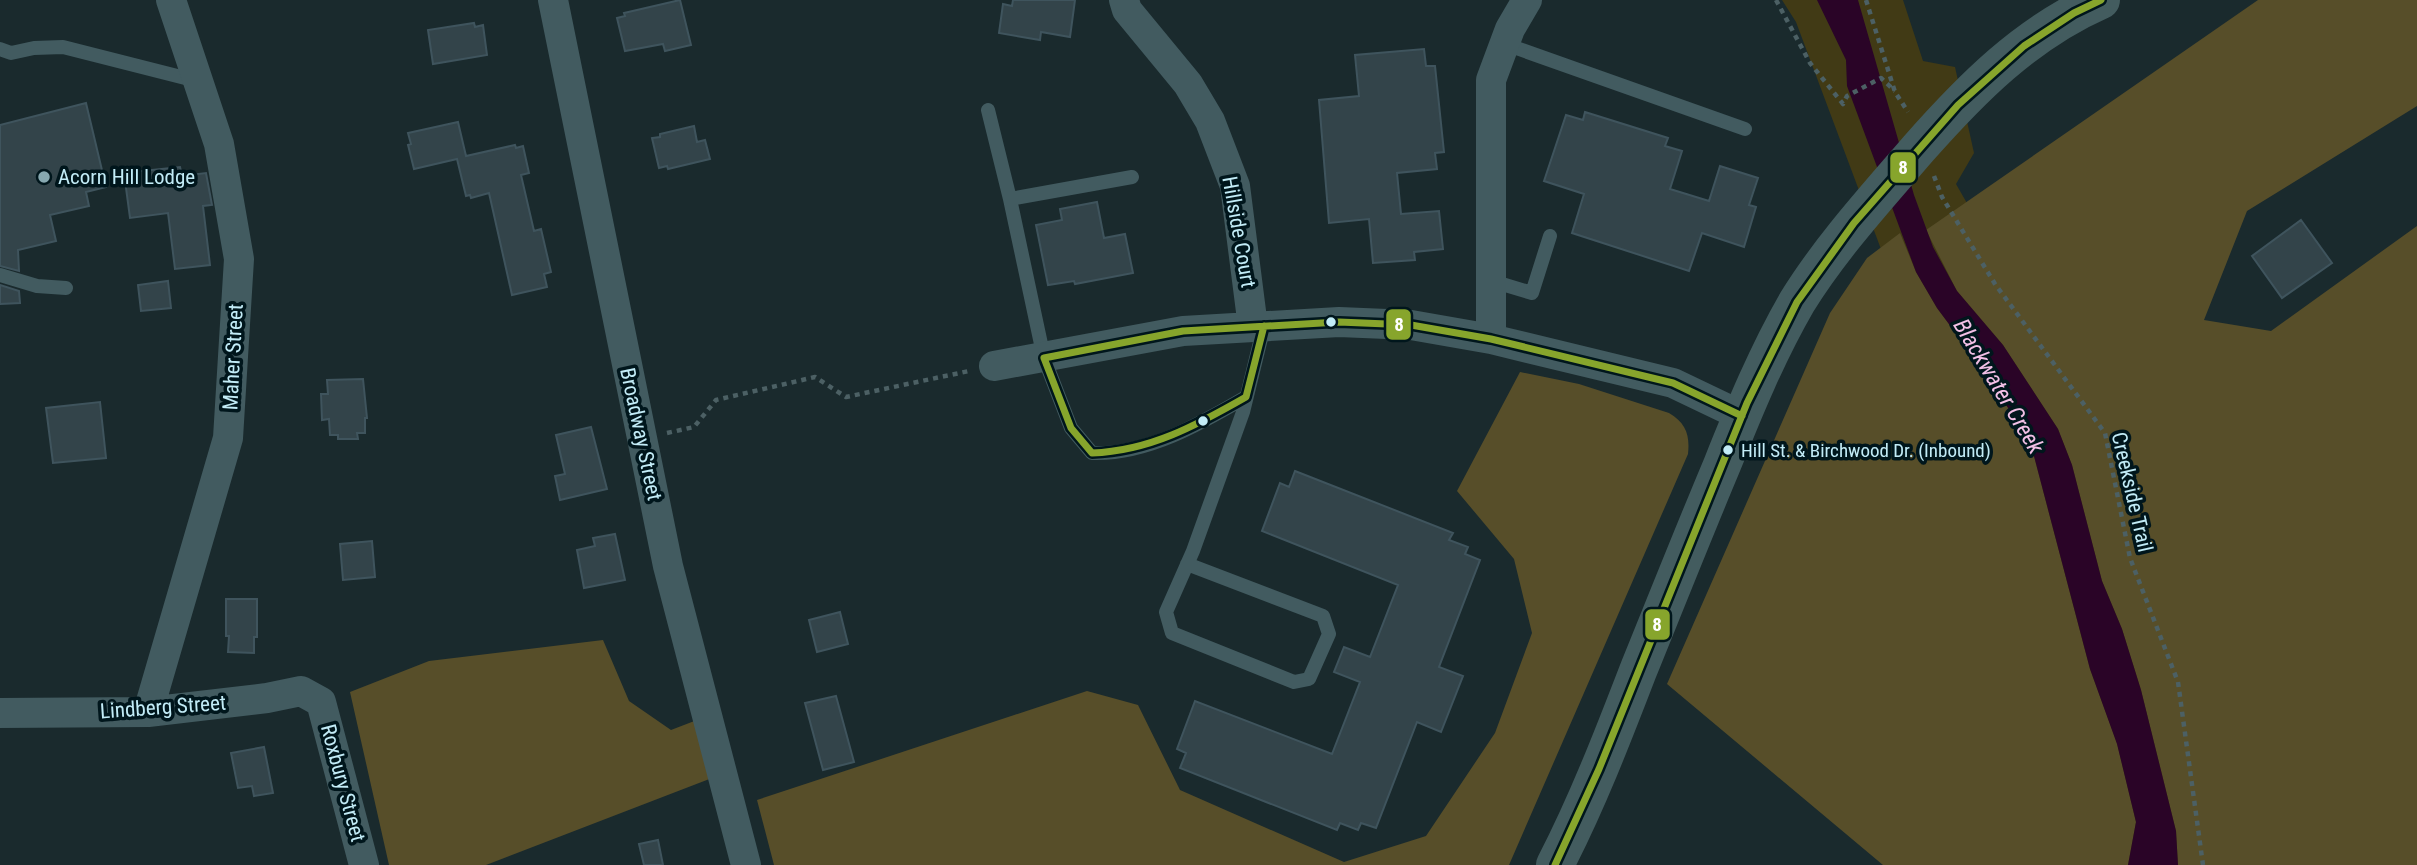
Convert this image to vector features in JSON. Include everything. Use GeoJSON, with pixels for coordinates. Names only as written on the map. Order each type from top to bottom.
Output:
{"type":"FeatureCollection","features":[{"type":"Feature","properties":{"kind":"street","name":"Maher Street"},"geometry":{"type":"LineString","coordinates":[[148,712],[228,438],[239,259],[219,144],[170,0]]}},
{"type":"Feature","properties":{"kind":"street","name":"Broadway Street"},"geometry":{"type":"LineString","coordinates":[[553,0],[668,566],[746,865]]}},
{"type":"Feature","properties":{"kind":"street","name":"Hillside Court"},"geometry":{"type":"LineString","coordinates":[[1124,0],[1128,10],[1188,84],[1210,121],[1235,186],[1258,327]]}},
{"type":"Feature","properties":{"kind":"street"},"geometry":{"type":"LineString","coordinates":[[1492,339],[1492,80],[1505,44],[1527,0]]}},
{"type":"Feature","properties":{"kind":"street"},"geometry":{"type":"LineString","coordinates":[[1555,865],[1609,745],[1742,416],[1774,344],[1798,301],[1869,205],[1970,91],[2014,52],[2052,25],[2101,0]]}},
{"type":"Feature","properties":{"kind":"street"},"geometry":{"type":"LineString","coordinates":[[994,366],[1183,331],[1339,323],[1411,325],[1492,339],[1673,383],[1742,416]]}},
{"type":"Feature","properties":{"kind":"street","name":"Lindberg Street"},"geometry":{"type":"LineString","coordinates":[[0,713],[148,712],[267,698],[301,691],[321,702]]}},
{"type":"Feature","properties":{"kind":"street","name":"Roxbury Street"},"geometry":{"type":"LineString","coordinates":[[321,702],[364,865]]}},
{"type":"Feature","properties":{"kind":"lane"},"geometry":{"type":"LineString","coordinates":[[1505,44],[1745,129]]}},
{"type":"Feature","properties":{"kind":"lane"},"geometry":{"type":"LineString","coordinates":[[0,49],[10,53],[34,48],[63,47],[197,81]]}},
{"type":"Feature","properties":{"kind":"lane"},"geometry":{"type":"LineString","coordinates":[[988,110],[1044,358],[1071,428],[1092,453],[1116,454],[1192,428],[1246,397]]}},
{"type":"Feature","properties":{"kind":"lane"},"geometry":{"type":"LineString","coordinates":[[1010,199],[1132,177]]}},
{"type":"Feature","properties":{"kind":"lane"},"geometry":{"type":"LineString","coordinates":[[1492,281],[1532,293],[1550,236]]}},
{"type":"Feature","properties":{"kind":"lane"},"geometry":{"type":"LineString","coordinates":[[0,275],[37,286],[66,288]]}},
{"type":"Feature","properties":{"kind":"lane"},"geometry":{"type":"LineString","coordinates":[[1187,564],[1323,616],[1329,634],[1309,679],[1294,682],[1172,633],[1166,612],[1187,564],[1246,397],[1258,327]]}},
{"type":"Feature","properties":{"kind":"path"},"geometry":{"type":"LineString","coordinates":[[1776,0],[1810,62],[1843,104],[1847,96],[1881,78],[1895,92],[1914,123]]}},
{"type":"Feature","properties":{"kind":"path"},"geometry":{"type":"LineString","coordinates":[[1866,0],[1895,92]]}},
{"type":"Feature","properties":{"kind":"path","name":"Creekside Trail"},"geometry":{"type":"LineString","coordinates":[[1933,172],[1942,197],[1995,284],[2105,433],[2130,558],[2178,682],[2203,865]]}},
{"type":"Feature","properties":{"kind":"path"},"geometry":{"type":"LineString","coordinates":[[642,439],[694,427],[716,400],[815,377],[846,397],[994,366]]}},
{"type":"Feature","properties":{"kind":"shaded area"},"geometry":{"type":"Polygon","coordinates":[[[1782,0],[1903,0],[1923,61],[1955,67],[1974,153],[1956,184],[2045,339],[2211,865],[2101,865],[1906,316],[1796,22],[1782,0]]]}},
{"type":"Feature","properties":{"kind":"shaded area"},"geometry":{"type":"Polygon","coordinates":[[[2258,0],[2417,0],[2417,106],[2247,211],[2204,320],[2271,331],[2417,226],[2417,865],[2178,865],[2176,831],[2141,690],[2122,629],[2102,581],[2072,465],[2058,429],[2003,345],[1957,291],[1926,230],[2258,0]]]}},
{"type":"Feature","properties":{"kind":"shaded area"},"geometry":{"type":"Polygon","coordinates":[[[1900,233],[1916,272],[1937,308],[1981,367],[2030,441],[2090,669],[2117,743],[2136,822],[2128,865],[1883,865],[1667,684],[1830,313],[1867,258],[1900,233]]]}},
{"type":"Feature","properties":{"kind":"shaded area"},"geometry":{"type":"Polygon","coordinates":[[[1520,372],[1579,384],[1669,413],[1683,425],[1687,435],[1688,454],[1509,865],[774,865],[757,800],[1087,691],[1138,705],[1180,790],[1344,862],[1426,836],[1495,733],[1532,633],[1514,559],[1457,491],[1520,372]]]}},
{"type":"Feature","properties":{"kind":"shaded area"},"geometry":{"type":"Polygon","coordinates":[[[603,640],[629,701],[671,730],[697,720],[712,778],[486,865],[389,865],[350,692],[429,661],[603,640]]]}},
{"type":"Feature","properties":{"kind":"water","name":"Blackwater Creek"},"geometry":{"type":"Polygon","coordinates":[[[1817,0],[1858,0],[1914,195],[1933,247],[1957,291],[2003,345],[2058,429],[2072,465],[2102,581],[2122,629],[2141,690],[2176,831],[2178,865],[2128,865],[2136,822],[2117,744],[2090,669],[2030,441],[1981,367],[1937,308],[1916,272],[1847,86],[1846,60],[1817,0]]]}},
{"type":"Feature","properties":{"kind":"building"},"geometry":{"type":"Polygon","coordinates":[[[680,0],[691,45],[665,51],[663,44],[625,51],[617,18],[625,16],[624,13],[680,0]]]}},
{"type":"Feature","properties":{"kind":"building"},"geometry":{"type":"Polygon","coordinates":[[[1013,0],[1075,0],[1070,37],[1041,32],[1040,40],[999,33],[1003,4],[1012,6],[1013,0]]]}},
{"type":"Feature","properties":{"kind":"building"},"geometry":{"type":"Polygon","coordinates":[[[474,23],[475,27],[483,25],[487,55],[433,64],[428,30],[474,23]]]}},
{"type":"Feature","properties":{"kind":"building"},"geometry":{"type":"Polygon","coordinates":[[[1424,49],[1426,66],[1435,66],[1444,152],[1435,153],[1437,169],[1397,173],[1401,214],[1439,211],[1443,249],[1414,252],[1415,260],[1373,263],[1369,219],[1329,223],[1319,100],[1359,96],[1355,55],[1424,49]]]}},
{"type":"Feature","properties":{"kind":"building","name":"Acorn Hill Lodge"},"geometry":{"type":"Polygon","coordinates":[[[86,103],[106,187],[86,192],[89,206],[50,215],[56,241],[18,250],[19,271],[0,266],[0,125],[86,103]]]}},
{"type":"Feature","properties":{"kind":"building"},"geometry":{"type":"Polygon","coordinates":[[[1585,112],[1668,138],[1665,146],[1682,151],[1670,189],[1709,201],[1720,166],[1758,178],[1749,205],[1756,207],[1744,247],[1702,233],[1689,271],[1572,233],[1584,194],[1544,181],[1566,115],[1583,120],[1585,112]]]}},
{"type":"Feature","properties":{"kind":"building"},"geometry":{"type":"Polygon","coordinates":[[[458,122],[466,156],[515,145],[516,148],[523,146],[529,173],[521,175],[534,231],[541,229],[551,272],[544,274],[547,287],[512,295],[489,193],[471,198],[470,195],[466,196],[457,159],[414,169],[408,133],[458,122]]]}},
{"type":"Feature","properties":{"kind":"building"},"geometry":{"type":"Polygon","coordinates":[[[694,126],[697,142],[705,140],[710,159],[668,169],[667,166],[659,168],[652,138],[694,126]]]}},
{"type":"Feature","properties":{"kind":"building"},"geometry":{"type":"Polygon","coordinates":[[[180,167],[182,176],[206,173],[212,205],[203,206],[210,265],[175,269],[168,213],[130,218],[124,173],[180,167]]]}},
{"type":"Feature","properties":{"kind":"building"},"geometry":{"type":"Polygon","coordinates":[[[1097,202],[1104,238],[1125,234],[1133,273],[1075,284],[1074,281],[1048,285],[1036,225],[1062,220],[1060,209],[1097,202]]]}},
{"type":"Feature","properties":{"kind":"building"},"geometry":{"type":"Polygon","coordinates":[[[2301,220],[2332,263],[2282,298],[2252,256],[2301,220]]]}},
{"type":"Feature","properties":{"kind":"building"},"geometry":{"type":"Polygon","coordinates":[[[168,281],[171,308],[141,311],[138,285],[168,281]]]}},
{"type":"Feature","properties":{"kind":"building"},"geometry":{"type":"Polygon","coordinates":[[[0,285],[19,291],[20,303],[0,304],[0,285]]]}},
{"type":"Feature","properties":{"kind":"building"},"geometry":{"type":"Polygon","coordinates":[[[363,379],[367,418],[365,433],[357,433],[358,439],[338,439],[338,435],[330,435],[329,419],[322,420],[321,394],[328,394],[327,380],[363,379]]]}},
{"type":"Feature","properties":{"kind":"building"},"geometry":{"type":"Polygon","coordinates":[[[100,402],[106,458],[53,463],[46,408],[100,402]]]}},
{"type":"Feature","properties":{"kind":"building"},"geometry":{"type":"Polygon","coordinates":[[[591,427],[607,489],[560,500],[555,476],[565,474],[556,435],[591,427]]]}},
{"type":"Feature","properties":{"kind":"building"},"geometry":{"type":"Polygon","coordinates":[[[1295,471],[1453,533],[1449,540],[1468,547],[1465,554],[1480,560],[1439,667],[1463,676],[1441,732],[1417,722],[1376,828],[1361,823],[1358,830],[1340,823],[1337,830],[1180,768],[1186,753],[1177,749],[1195,701],[1332,754],[1360,682],[1334,672],[1344,647],[1370,657],[1398,585],[1262,531],[1280,483],[1289,487],[1295,471]]]}},
{"type":"Feature","properties":{"kind":"building"},"geometry":{"type":"Polygon","coordinates":[[[615,534],[625,580],[584,588],[577,550],[595,546],[593,538],[615,534]]]}},
{"type":"Feature","properties":{"kind":"building"},"geometry":{"type":"Polygon","coordinates":[[[372,541],[375,577],[343,580],[340,544],[372,541]]]}},
{"type":"Feature","properties":{"kind":"building"},"geometry":{"type":"Polygon","coordinates":[[[226,599],[257,599],[257,637],[254,637],[254,653],[228,652],[226,599]]]}},
{"type":"Feature","properties":{"kind":"building"},"geometry":{"type":"Polygon","coordinates":[[[840,612],[848,644],[817,652],[809,620],[840,612]]]}},
{"type":"Feature","properties":{"kind":"building"},"geometry":{"type":"Polygon","coordinates":[[[836,696],[854,762],[823,770],[805,703],[836,696]]]}},
{"type":"Feature","properties":{"kind":"building"},"geometry":{"type":"Polygon","coordinates":[[[264,747],[273,793],[254,796],[252,786],[238,788],[231,753],[264,747]]]}},
{"type":"Feature","properties":{"kind":"building"},"geometry":{"type":"Polygon","coordinates":[[[658,840],[663,865],[644,865],[639,844],[658,840]]]}},
{"type":"Feature","properties":{"kind":"transit line","name":"8"},"geometry":{"type":"LineString","coordinates":[[1555,865],[1599,769],[1747,403],[1797,302],[1854,223],[1958,105],[2024,46],[2074,13],[2101,0]]}},
{"type":"Feature","properties":{"kind":"transit line","name":"8"},"geometry":{"type":"LineString","coordinates":[[1044,358],[1183,331],[1339,322],[1411,325],[1491,339],[1673,383],[1742,416]]}},
{"type":"Feature","properties":{"kind":"transit line","name":"8"},"geometry":{"type":"LineString","coordinates":[[1044,358],[1071,428],[1092,453],[1113,451],[1172,435],[1246,397],[1264,326]]}},
{"type":"Feature","properties":{"kind":"place","name":"Acorn Hill Lodge"},"geometry":{"type":"Point","coordinates":[44,177]}},
{"type":"Feature","properties":{"kind":"place","name":"Hill St. & Birchwood Dr. (Inbound)"},"geometry":{"type":"Point","coordinates":[1728,450]}}]}
